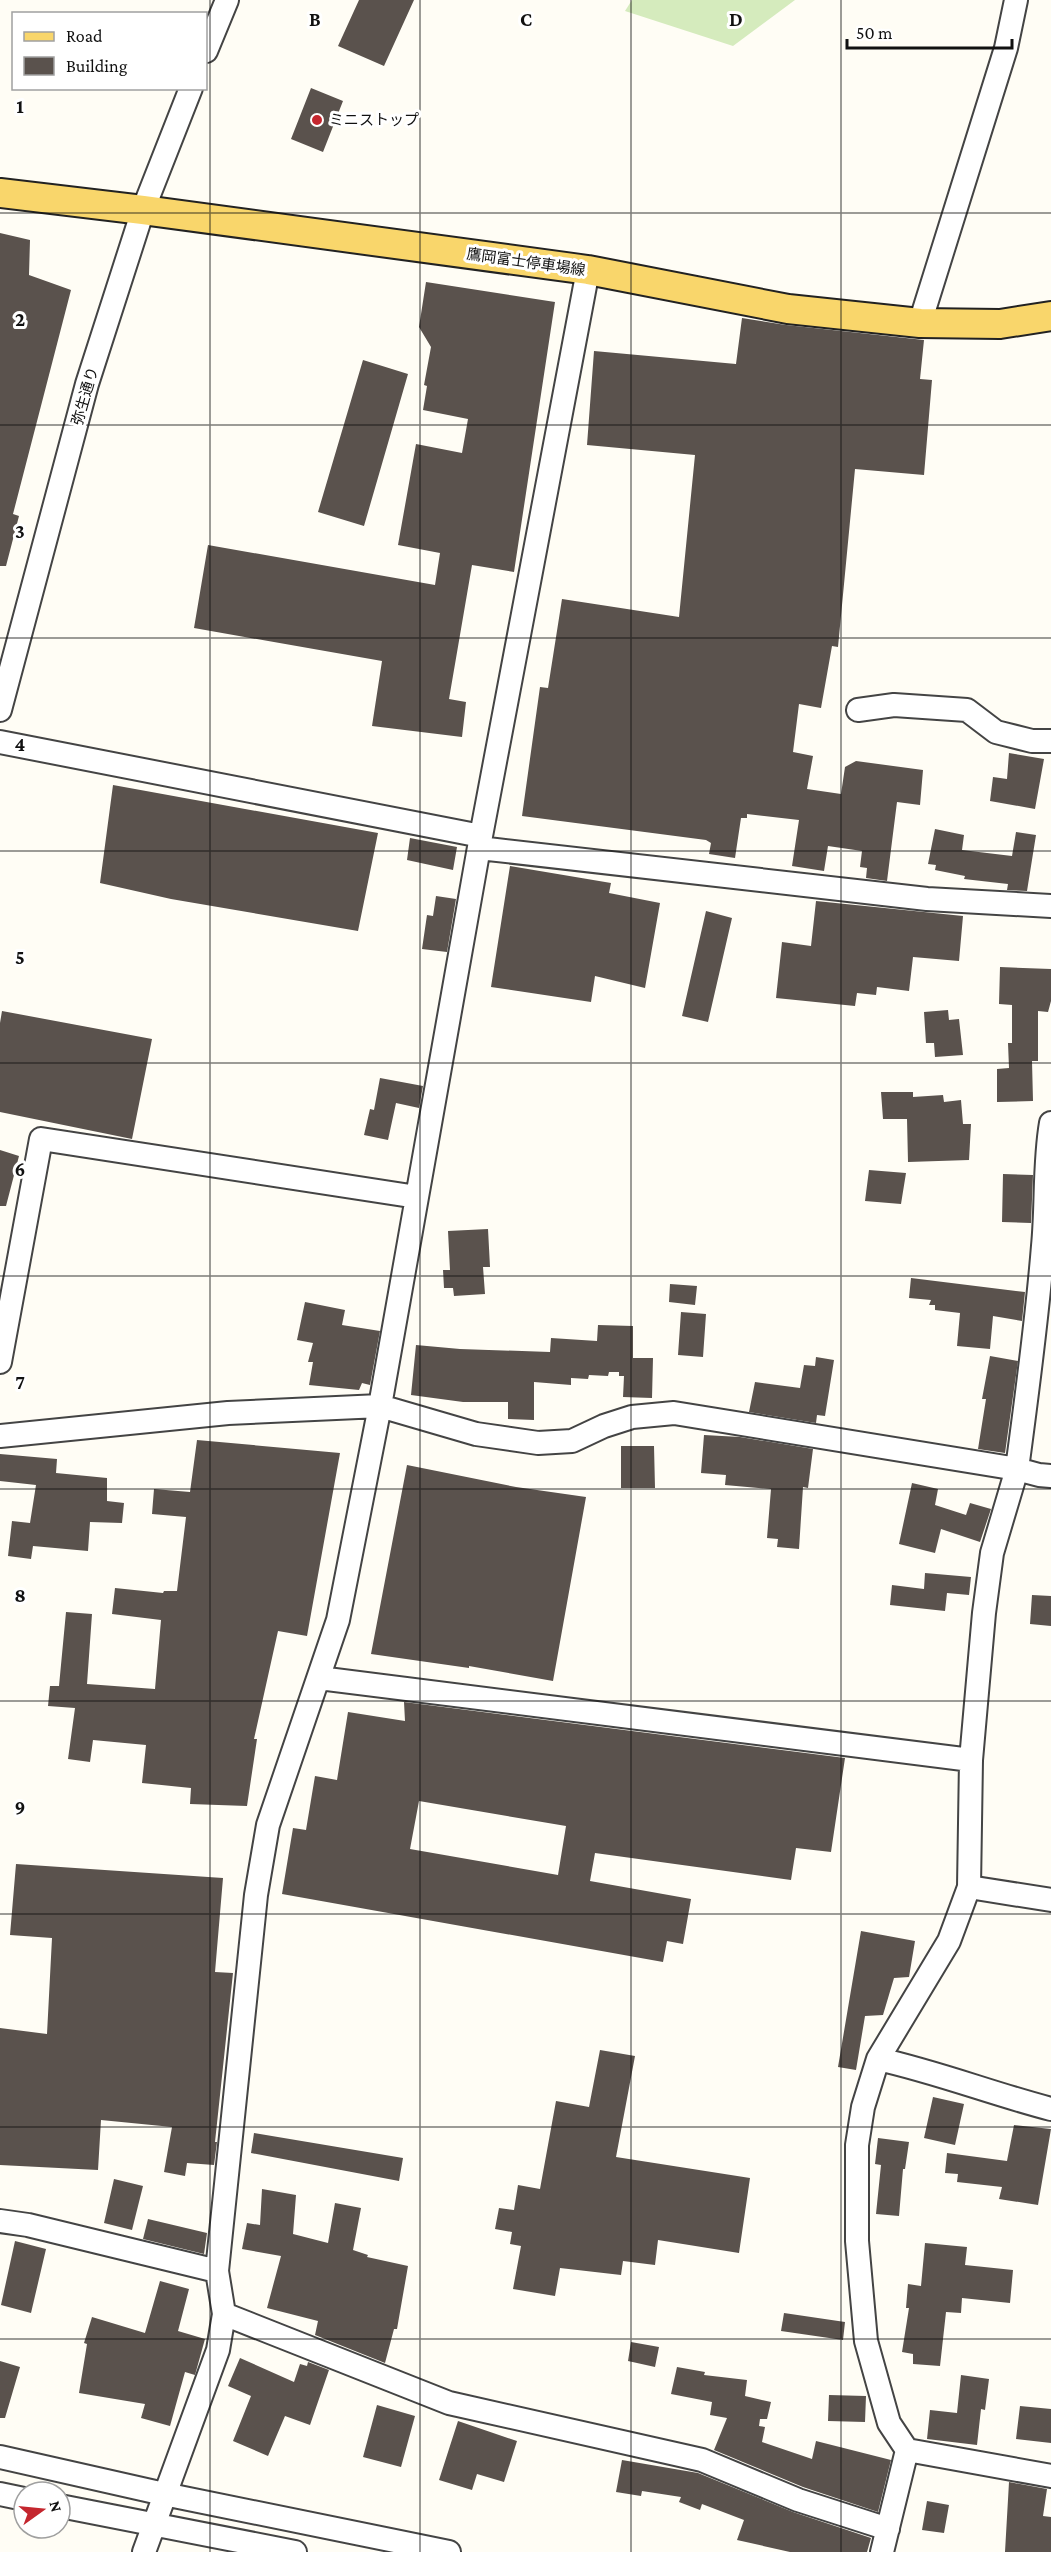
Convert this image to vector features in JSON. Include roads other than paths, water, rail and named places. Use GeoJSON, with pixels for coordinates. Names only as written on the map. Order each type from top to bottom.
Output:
{"type":"FeatureCollection","features":[{"type":"Feature","properties":{"kind":"main road","name":"鷹岡富士停車場線"},"geometry":{"type":"LineString","coordinates":[[0,193],[588,270],[788,309],[920,322],[1000,324],[1051,316]]}},
{"type":"Feature","properties":{"kind":"street"},"geometry":{"type":"LineString","coordinates":[[207,49],[227,0]]}},
{"type":"Feature","properties":{"kind":"street"},"geometry":{"type":"LineString","coordinates":[[920,322],[1006,48],[1016,0]]}},
{"type":"Feature","properties":{"kind":"street","name":"弥生通り"},"geometry":{"type":"LineString","coordinates":[[0,710],[87,384],[143,210],[190,90]]}},
{"type":"Feature","properties":{"kind":"street"},"geometry":{"type":"LineString","coordinates":[[144,2552],[218,2350],[224,2314],[217,2271],[256,1894],[268,1826],[338,1620],[380,1406],[480,842],[588,270]]}},
{"type":"Feature","properties":{"kind":"street"},"geometry":{"type":"LineString","coordinates":[[858,711],[894,705],[967,710],[996,732],[1032,741],[1051,741]]}},
{"type":"Feature","properties":{"kind":"street"},"geometry":{"type":"LineString","coordinates":[[0,742],[480,842],[927,899],[1051,906]]}},
{"type":"Feature","properties":{"kind":"street"},"geometry":{"type":"LineString","coordinates":[[1051,1123],[1036,1326],[1017,1469],[992,1553],[984,1613],[971,1760],[969,1887],[949,1941],[878,2059],[863,2107],[857,2145],[857,2241],[866,2341],[889,2423],[907,2450],[1051,2476]]}},
{"type":"Feature","properties":{"kind":"street"},"geometry":{"type":"LineString","coordinates":[[0,1362],[41,1139],[417,1197]]}},
{"type":"Feature","properties":{"kind":"street"},"geometry":{"type":"LineString","coordinates":[[0,1436],[228,1413],[380,1406],[476,1434],[538,1443],[572,1441],[604,1426],[632,1417],[674,1413],[1051,1476]]}},
{"type":"Feature","properties":{"kind":"street"},"geometry":{"type":"LineString","coordinates":[[320,1678],[971,1760]]}},
{"type":"Feature","properties":{"kind":"street"},"geometry":{"type":"LineString","coordinates":[[969,1887],[1051,1900]]}},
{"type":"Feature","properties":{"kind":"street"},"geometry":{"type":"LineString","coordinates":[[878,2059],[919,2068],[1002,2097],[1051,2109]]}},
{"type":"Feature","properties":{"kind":"street"},"geometry":{"type":"LineString","coordinates":[[0,2221],[28,2225],[217,2271]]}},
{"type":"Feature","properties":{"kind":"street"},"geometry":{"type":"LineString","coordinates":[[224,2314],[449,2403],[702,2460],[798,2500],[888,2529]]}},
{"type":"Feature","properties":{"kind":"street"},"geometry":{"type":"LineString","coordinates":[[882,2552],[907,2450]]}},
{"type":"Feature","properties":{"kind":"street"},"geometry":{"type":"LineString","coordinates":[[0,2457],[164,2494],[449,2552]]}},
{"type":"Feature","properties":{"kind":"street"},"geometry":{"type":"LineString","coordinates":[[72,2508],[295,2552]]}},
{"type":"Feature","properties":{"kind":"place","name":"ミニストップ"},"geometry":{"type":"Point","coordinates":[317,120]}}]}
